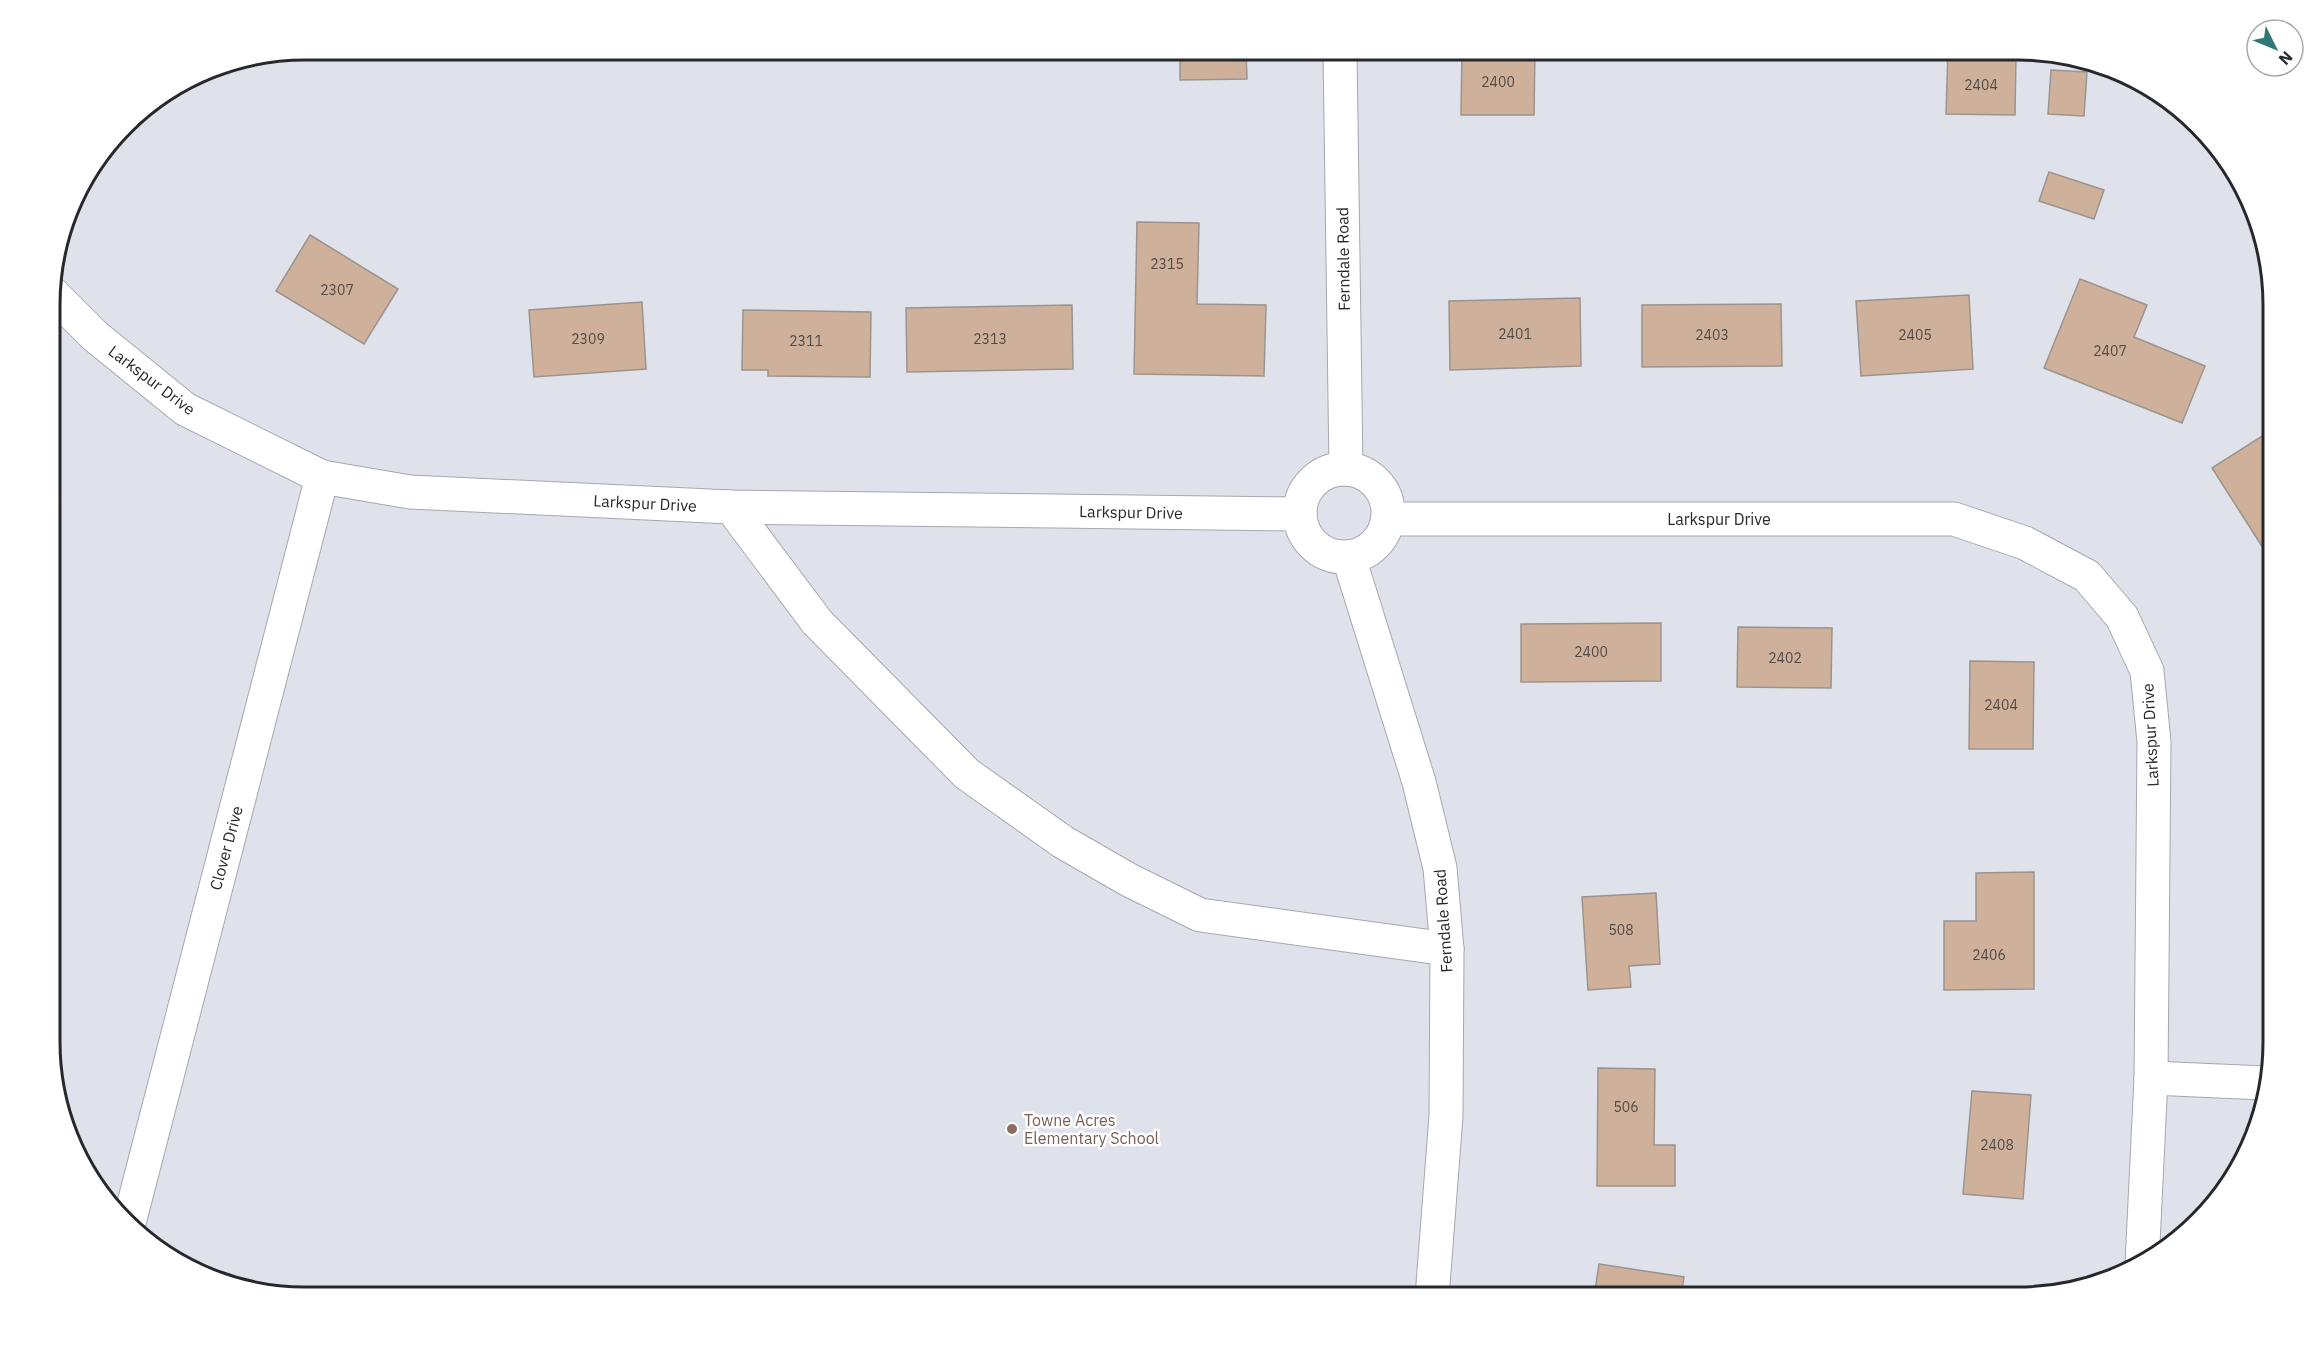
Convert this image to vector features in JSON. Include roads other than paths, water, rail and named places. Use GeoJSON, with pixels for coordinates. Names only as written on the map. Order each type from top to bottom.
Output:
{"type":"FeatureCollection","features":[{"type":"Feature","properties":{"kind":"street","name":"Ferndale Road"},"geometry":{"type":"LineString","coordinates":[[1340,60],[1346,469]]}},
{"type":"Feature","properties":{"kind":"street","name":"Larkspur Drive"},"geometry":{"type":"LineString","coordinates":[[60,301],[95,336],[185,409],[322,477],[410,492],[731,507],[1300,514]]}},
{"type":"Feature","properties":{"kind":"street"},"geometry":{"type":"LineString","coordinates":[[1346,469],[1360,472],[1377,485],[1387,504],[1388,519],[1384,533],[1375,545],[1363,554],[1349,558],[1320,551],[1306,534],[1300,514],[1302,499],[1308,487],[1319,477],[1332,471],[1346,469]]}},
{"type":"Feature","properties":{"kind":"street","name":"Clover Drive"},"geometry":{"type":"LineString","coordinates":[[131,1214],[322,477]]}},
{"type":"Feature","properties":{"kind":"street"},"geometry":{"type":"LineString","coordinates":[[731,507],[817,622],[967,774],[1064,842],[1129,880],[1200,915],[1447,949]]}},
{"type":"Feature","properties":{"kind":"street","name":"Larkspur Drive"},"geometry":{"type":"LineString","coordinates":[[1388,519],[1954,519],[2025,543],[2087,576],[2122,617],[2147,671],[2154,742],[2151,1078],[2143,1253]]}},
{"type":"Feature","properties":{"kind":"street","name":"Ferndale Road"},"geometry":{"type":"LineString","coordinates":[[1349,558],[1419,782],[1440,867],[1447,949],[1446,1116],[1433,1287]]}},
{"type":"Feature","properties":{"kind":"street"},"geometry":{"type":"LineString","coordinates":[[2151,1078],[2259,1083]]}},
{"type":"Feature","properties":{"kind":"place","name":"Towne Acres Elementary School"},"geometry":{"type":"Point","coordinates":[1012,1129]}}]}
